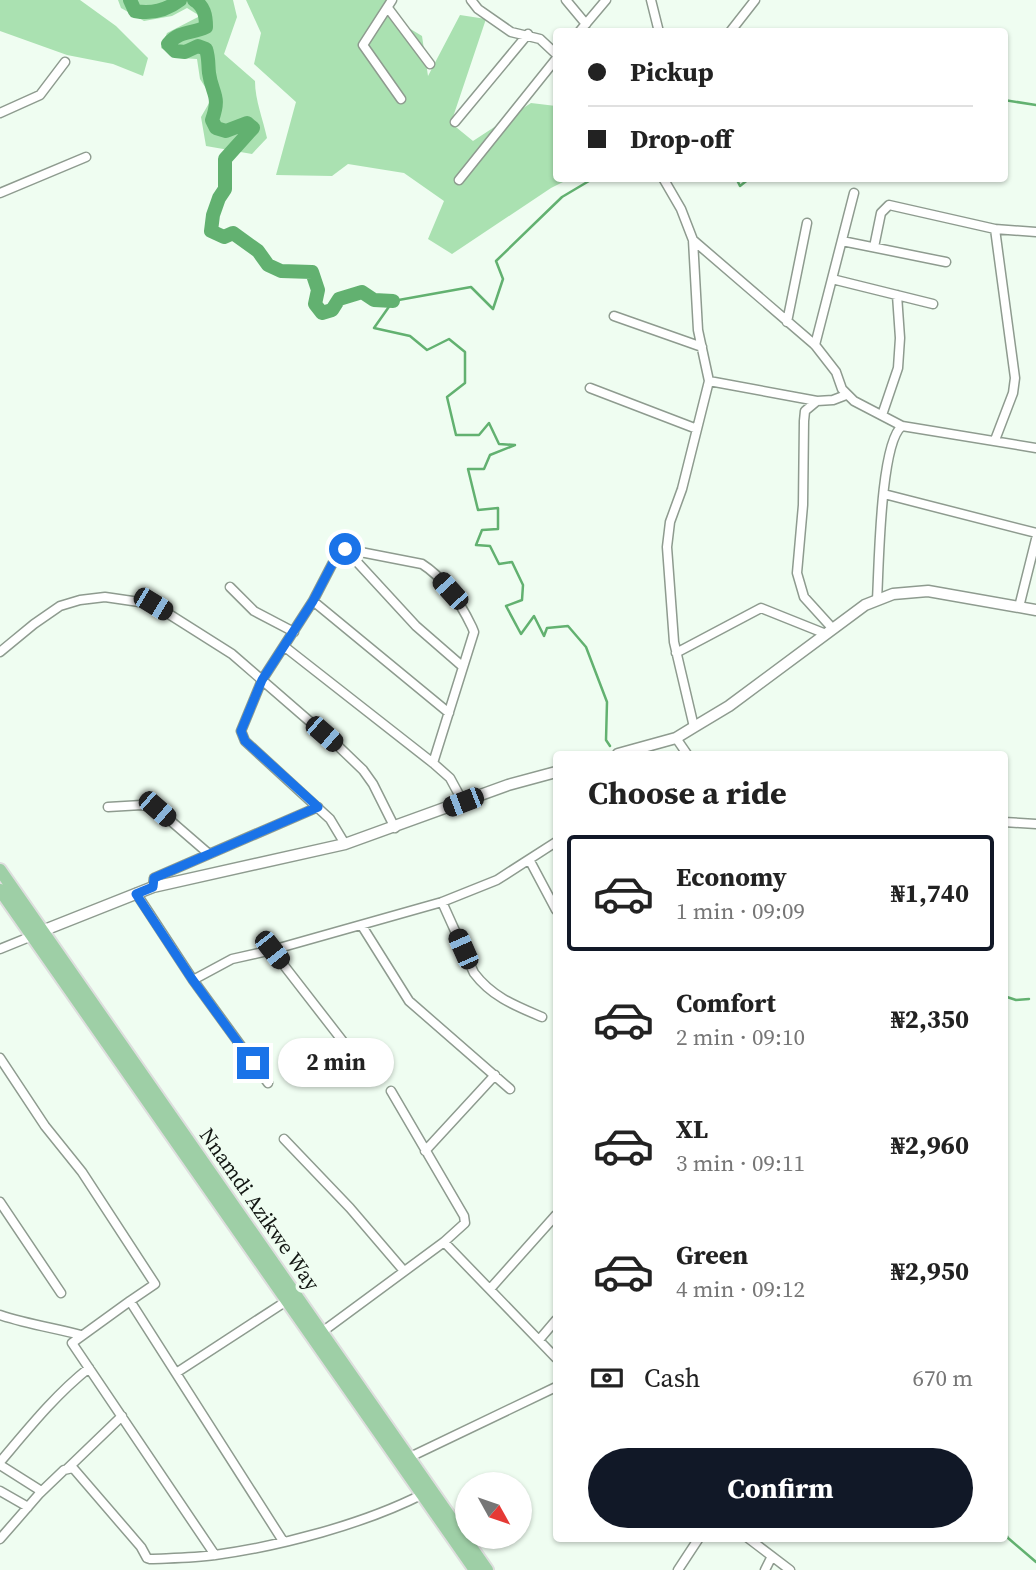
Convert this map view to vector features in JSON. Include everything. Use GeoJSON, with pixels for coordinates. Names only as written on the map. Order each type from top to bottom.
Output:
{"type":"FeatureCollection","features":[{"type":"Feature","properties":{"kind":"highway","name":"Nnamdi Azikwe Way"},"geometry":{"type":"LineString","coordinates":[[0,870],[37,933],[475,1570]]}},
{"type":"Feature","properties":{"kind":"highway","name":"Nnamdi Azikwe Way"},"geometry":{"type":"LineString","coordinates":[[0,890],[37,933],[322,1332],[487,1570]]}},
{"type":"Feature","properties":{"kind":"street"},"geometry":{"type":"LineString","coordinates":[[471,0],[478,9],[511,32],[540,39],[553,51]]}},
{"type":"Feature","properties":{"kind":"street"},"geometry":{"type":"LineString","coordinates":[[566,0],[586,24]]}},
{"type":"Feature","properties":{"kind":"street"},"geometry":{"type":"LineString","coordinates":[[582,28],[606,0]]}},
{"type":"Feature","properties":{"kind":"street"},"geometry":{"type":"LineString","coordinates":[[651,0],[658,28]]}},
{"type":"Feature","properties":{"kind":"street"},"geometry":{"type":"LineString","coordinates":[[733,28],[755,0]]}},
{"type":"Feature","properties":{"kind":"street"},"geometry":{"type":"LineString","coordinates":[[401,99],[363,45],[390,4],[430,64]]}},
{"type":"Feature","properties":{"kind":"street"},"geometry":{"type":"LineString","coordinates":[[455,122],[528,34]]}},
{"type":"Feature","properties":{"kind":"street"},"geometry":{"type":"LineString","coordinates":[[0,113],[40,95],[65,62]]}},
{"type":"Feature","properties":{"kind":"street"},"geometry":{"type":"LineString","coordinates":[[460,180],[553,63]]}},
{"type":"Feature","properties":{"kind":"street"},"geometry":{"type":"LineString","coordinates":[[0,193],[86,157]]}},
{"type":"Feature","properties":{"kind":"street"},"geometry":{"type":"LineString","coordinates":[[665,182],[681,209],[693,240],[698,330],[709,381],[668,536],[674,642],[694,727]]}},
{"type":"Feature","properties":{"kind":"street"},"geometry":{"type":"LineString","coordinates":[[815,345],[854,193]]}},
{"type":"Feature","properties":{"kind":"street"},"geometry":{"type":"LineString","coordinates":[[874,247],[881,213],[889,205],[995,229],[1036,232]]}},
{"type":"Feature","properties":{"kind":"street"},"geometry":{"type":"LineString","coordinates":[[787,322],[807,223]]}},
{"type":"Feature","properties":{"kind":"street"},"geometry":{"type":"LineString","coordinates":[[995,229],[1015,378],[1013,393],[995,440]]}},
{"type":"Feature","properties":{"kind":"street"},"geometry":{"type":"LineString","coordinates":[[693,240],[815,345],[836,372],[846,395],[902,426],[1036,448]]}},
{"type":"Feature","properties":{"kind":"street"},"geometry":{"type":"LineString","coordinates":[[842,241],[946,262]]}},
{"type":"Feature","properties":{"kind":"street"},"geometry":{"type":"LineString","coordinates":[[832,279],[933,304]]}},
{"type":"Feature","properties":{"kind":"street"},"geometry":{"type":"LineString","coordinates":[[882,415],[898,368],[900,338],[897,295]]}},
{"type":"Feature","properties":{"kind":"street"},"geometry":{"type":"LineString","coordinates":[[614,316],[702,348]]}},
{"type":"Feature","properties":{"kind":"street"},"geometry":{"type":"LineString","coordinates":[[709,381],[817,401],[833,400],[846,395]]}},
{"type":"Feature","properties":{"kind":"street"},"geometry":{"type":"LineString","coordinates":[[590,388],[697,429]]}},
{"type":"Feature","properties":{"kind":"street"},"geometry":{"type":"LineString","coordinates":[[817,401],[805,411],[803,505],[797,573],[804,597],[830,632]]}},
{"type":"Feature","properties":{"kind":"street"},"geometry":{"type":"LineString","coordinates":[[877,600],[885,472],[897,430],[902,426]]}},
{"type":"Feature","properties":{"kind":"street"},"geometry":{"type":"LineString","coordinates":[[884,494],[1036,536],[1019,607]]}},
{"type":"Feature","properties":{"kind":"street"},"geometry":{"type":"LineString","coordinates":[[345,549],[416,626],[462,666]]}},
{"type":"Feature","properties":{"kind":"street"},"geometry":{"type":"LineString","coordinates":[[345,844],[330,819],[242,737],[241,731],[262,680],[285,648],[339,551],[345,549],[422,564],[450,591],[472,627],[474,632],[433,763]]}},
{"type":"Feature","properties":{"kind":"street"},"geometry":{"type":"LineString","coordinates":[[230,587],[254,611],[294,632]]}},
{"type":"Feature","properties":{"kind":"street"},"geometry":{"type":"LineString","coordinates":[[629,751],[676,738],[729,706],[864,605],[893,594],[928,591],[1036,610]]}},
{"type":"Feature","properties":{"kind":"street"},"geometry":{"type":"LineString","coordinates":[[0,652],[60,606],[105,597],[153,604],[232,654],[363,770],[395,828]]}},
{"type":"Feature","properties":{"kind":"street"},"geometry":{"type":"LineString","coordinates":[[313,601],[449,713]]}},
{"type":"Feature","properties":{"kind":"street"},"geometry":{"type":"LineString","coordinates":[[676,653],[761,608],[830,632]]}},
{"type":"Feature","properties":{"kind":"street"},"geometry":{"type":"LineString","coordinates":[[285,648],[433,763],[450,778],[463,802]]}},
{"type":"Feature","properties":{"kind":"street"},"geometry":{"type":"LineString","coordinates":[[676,738],[685,751]]}},
{"type":"Feature","properties":{"kind":"street"},"geometry":{"type":"LineString","coordinates":[[0,949],[153,887],[345,844],[508,785],[553,773]]}},
{"type":"Feature","properties":{"kind":"street"},"geometry":{"type":"LineString","coordinates":[[108,807],[142,805],[157,809],[209,854]]}},
{"type":"Feature","properties":{"kind":"street"},"geometry":{"type":"LineString","coordinates":[[153,887],[154,878],[318,807]]}},
{"type":"Feature","properties":{"kind":"street"},"geometry":{"type":"LineString","coordinates":[[1008,822],[1036,824]]}},
{"type":"Feature","properties":{"kind":"street"},"geometry":{"type":"LineString","coordinates":[[192,979],[232,959],[362,926],[442,902],[497,880],[553,844]]}},
{"type":"Feature","properties":{"kind":"street"},"geometry":{"type":"LineString","coordinates":[[530,861],[553,904]]}},
{"type":"Feature","properties":{"kind":"street"},"geometry":{"type":"LineString","coordinates":[[136,894],[192,979],[268,1083]]}},
{"type":"Feature","properties":{"kind":"street"},"geometry":{"type":"LineString","coordinates":[[442,902],[474,973],[481,982],[506,1002],[542,1017]]}},
{"type":"Feature","properties":{"kind":"street"},"geometry":{"type":"LineString","coordinates":[[362,926],[409,1002],[510,1088]]}},
{"type":"Feature","properties":{"kind":"street"},"geometry":{"type":"LineString","coordinates":[[272,950],[355,1057]]}},
{"type":"Feature","properties":{"kind":"street"},"geometry":{"type":"LineString","coordinates":[[0,1058],[45,1126],[82,1172],[155,1284],[72,1343],[215,1555]]}},
{"type":"Feature","properties":{"kind":"street"},"geometry":{"type":"LineString","coordinates":[[425,1151],[495,1075]]}},
{"type":"Feature","properties":{"kind":"street"},"geometry":{"type":"LineString","coordinates":[[322,1332],[444,1242],[465,1223],[464,1216],[391,1091]]}},
{"type":"Feature","properties":{"kind":"street"},"geometry":{"type":"LineString","coordinates":[[284,1139],[350,1208],[404,1271]]}},
{"type":"Feature","properties":{"kind":"street"},"geometry":{"type":"LineString","coordinates":[[0,1202],[61,1293]]}},
{"type":"Feature","properties":{"kind":"street"},"geometry":{"type":"LineString","coordinates":[[490,1289],[553,1218]]}},
{"type":"Feature","properties":{"kind":"street"},"geometry":{"type":"LineString","coordinates":[[444,1242],[553,1354]]}},
{"type":"Feature","properties":{"kind":"street"},"geometry":{"type":"LineString","coordinates":[[176,1373],[288,1300]]}},
{"type":"Feature","properties":{"kind":"street"},"geometry":{"type":"LineString","coordinates":[[130,1301],[283,1541]]}},
{"type":"Feature","properties":{"kind":"street"},"geometry":{"type":"LineString","coordinates":[[0,1315],[26,1324],[36,1323],[81,1335]]}},
{"type":"Feature","properties":{"kind":"street"},"geometry":{"type":"LineString","coordinates":[[539,1340],[553,1324]]}},
{"type":"Feature","properties":{"kind":"street"},"geometry":{"type":"LineString","coordinates":[[40,1493],[0,1464],[38,1416],[68,1384],[89,1368]]}},
{"type":"Feature","properties":{"kind":"street"},"geometry":{"type":"LineString","coordinates":[[410,1457],[553,1388]]}},
{"type":"Feature","properties":{"kind":"street"},"geometry":{"type":"LineString","coordinates":[[0,1539],[40,1493],[122,1416]]}},
{"type":"Feature","properties":{"kind":"street"},"geometry":{"type":"LineString","coordinates":[[67,1469],[73,1468],[141,1547],[147,1558],[215,1555],[283,1541],[382,1514],[423,1494]]}},
{"type":"Feature","properties":{"kind":"street"},"geometry":{"type":"LineString","coordinates":[[0,1491],[28,1507]]}},
{"type":"Feature","properties":{"kind":"street"},"geometry":{"type":"LineString","coordinates":[[678,1570],[696,1542]]}},
{"type":"Feature","properties":{"kind":"street"},"geometry":{"type":"LineString","coordinates":[[755,1542],[771,1558],[790,1570]]}},
{"type":"Feature","properties":{"kind":"street"},"geometry":{"type":"LineString","coordinates":[[765,1570],[771,1558]]}},
{"type":"Feature","properties":{"kind":"green space"},"geometry":{"type":"Polygon","coordinates":[[[0,0],[80,0],[116,26],[148,58],[143,76],[113,64],[67,55],[0,31],[0,0]]]}},
{"type":"Feature","properties":{"kind":"green space"},"geometry":{"type":"Polygon","coordinates":[[[118,0],[233,0],[237,17],[224,54],[255,81],[267,138],[252,154],[206,146],[201,117],[212,98],[200,79],[197,59],[180,58],[161,48],[167,33],[200,16],[187,8],[172,16],[144,21],[121,8],[118,0]]]}},
{"type":"Feature","properties":{"kind":"green space"},"geometry":{"type":"Polygon","coordinates":[[[246,0],[388,0],[384,13],[422,36],[428,76],[460,15],[486,19],[451,123],[473,141],[531,103],[553,106],[553,182],[563,182],[452,254],[428,239],[444,201],[404,173],[348,164],[332,176],[276,175],[296,102],[254,64],[261,33],[246,0]]]}},
{"type":"Feature","properties":{"kind":"waterway"},"geometry":{"type":"LineString","coordinates":[[130,0],[135,11],[147,12],[164,9],[180,0]]}},
{"type":"Feature","properties":{"kind":"waterway"},"geometry":{"type":"LineString","coordinates":[[194,0],[204,11],[206,27],[182,34],[168,44],[175,51],[185,52],[198,46],[206,49],[216,100],[212,120],[216,128],[226,131],[247,123],[253,128],[225,159],[225,189],[213,215],[211,231],[224,237],[233,233],[258,251],[268,265],[281,271],[312,272],[318,290],[315,304],[322,313],[332,310],[339,299],[362,292],[374,300],[393,301]]}},
{"type":"Feature","properties":{"kind":"waterway"},"geometry":{"type":"LineString","coordinates":[[1008,101],[1036,105]]}},
{"type":"Feature","properties":{"kind":"waterway"},"geometry":{"type":"LineString","coordinates":[[587,182],[562,197],[496,261],[503,279],[493,309],[471,287],[393,301],[374,328],[410,336],[427,350],[449,339],[465,352],[465,383],[447,397],[456,435],[479,435],[489,423],[499,444],[515,445],[490,455],[484,469],[468,469],[478,510],[498,508],[498,529],[482,530],[476,545],[490,546],[499,564],[512,562],[523,585],[522,600],[506,606],[521,634],[534,616],[544,636],[547,628],[568,626],[586,647],[607,702],[606,740],[610,746]]}},
{"type":"Feature","properties":{"kind":"waterway"},"geometry":{"type":"LineString","coordinates":[[738,182],[740,186],[745,182]]}},
{"type":"Feature","properties":{"kind":"waterway"},"geometry":{"type":"LineString","coordinates":[[1008,997],[1029,999]]}},
{"type":"Feature","properties":{"kind":"waterway"},"geometry":{"type":"LineString","coordinates":[[1008,1538],[1036,1562]]}},
{"type":"Feature","properties":{"kind":"route"},"geometry":{"type":"LineString","coordinates":[[253,1063],[192,979],[136,894],[153,887],[154,878],[318,807],[245,741],[241,731],[262,680],[285,648],[339,551],[345,549]]}}]}
